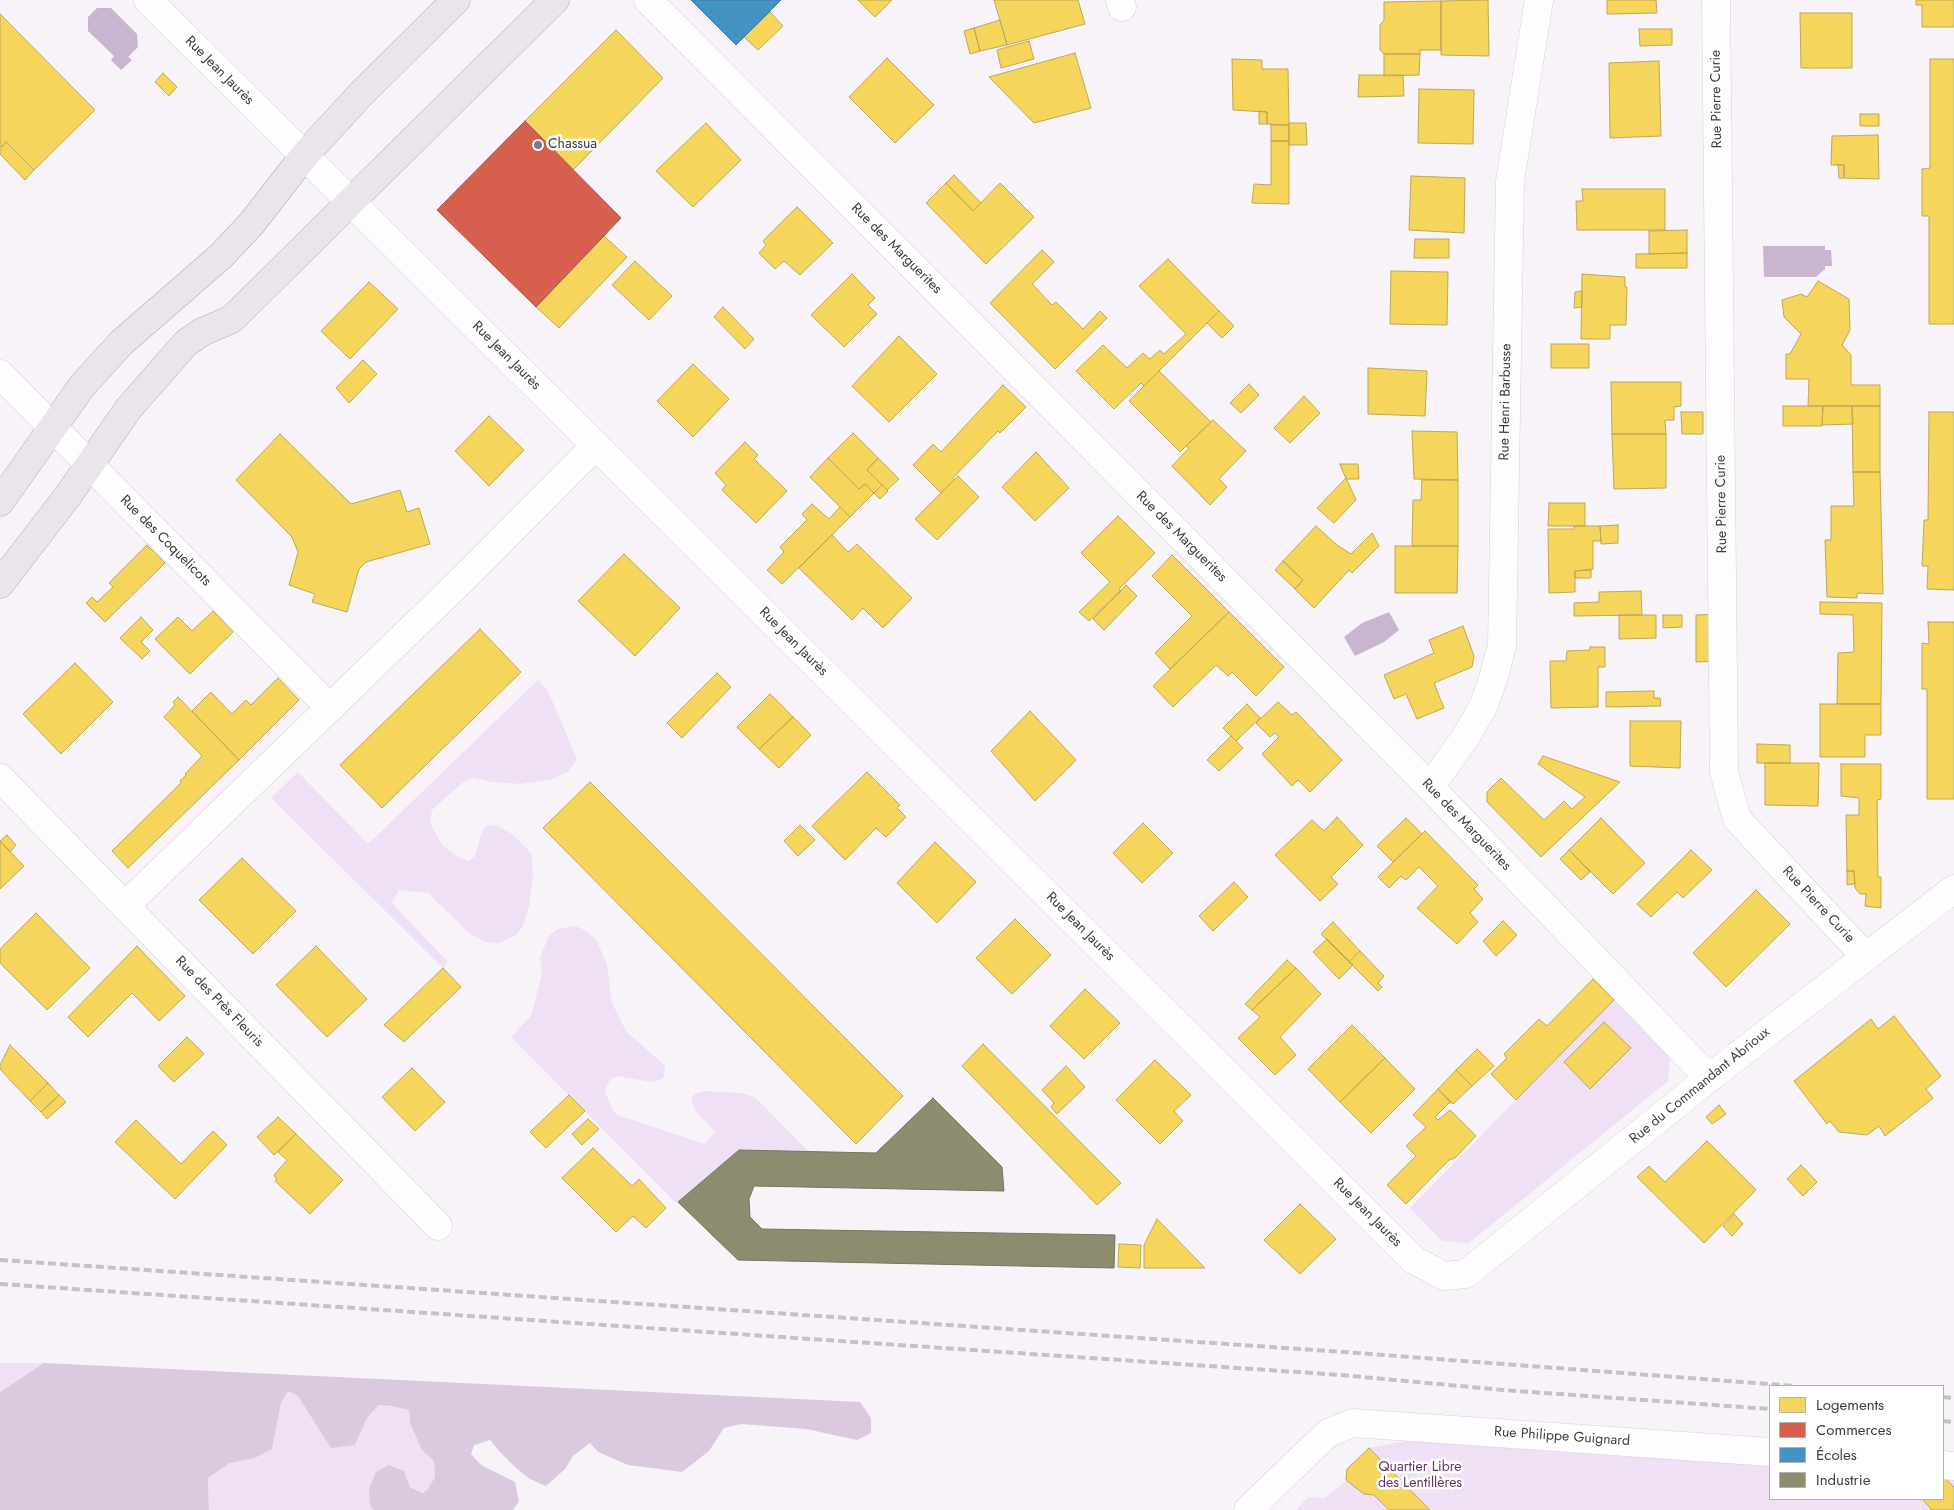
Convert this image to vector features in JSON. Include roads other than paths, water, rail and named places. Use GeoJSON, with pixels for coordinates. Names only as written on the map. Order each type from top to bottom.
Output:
{"type":"FeatureCollection","features":[{"type":"Feature","properties":{"kind":"main road"},"geometry":{"type":"LineString","coordinates":[[0,502],[82,386],[121,343],[221,256],[252,223],[304,156],[362,94],[456,0]]}},
{"type":"Feature","properties":{"kind":"main road"},"geometry":{"type":"LineString","coordinates":[[0,584],[66,497],[128,408],[186,343],[202,332],[230,320],[555,0]]}},
{"type":"Feature","properties":{"kind":"street","name":"Rue Jean Jaurès"},"geometry":{"type":"LineString","coordinates":[[148,0],[1414,1260],[1444,1276]]}},
{"type":"Feature","properties":{"kind":"street","name":"Rue des Marguerites"},"geometry":{"type":"LineString","coordinates":[[648,0],[1430,787],[1709,1078]]}},
{"type":"Feature","properties":{"kind":"street","name":"Rue Henri Barbusse"},"geometry":{"type":"LineString","coordinates":[[1430,787],[1465,738],[1483,707],[1502,646],[1510,181],[1540,0]]}},
{"type":"Feature","properties":{"kind":"street","name":"Rue Pierre Curie"},"geometry":{"type":"LineString","coordinates":[[1716,0],[1724,772],[1737,819],[1865,956]]}},
{"type":"Feature","properties":{"kind":"street","name":"Rue des Coquelicots"},"geometry":{"type":"LineString","coordinates":[[0,374],[330,708]]}},
{"type":"Feature","properties":{"kind":"street"},"geometry":{"type":"LineString","coordinates":[[125,906],[330,708],[596,445]]}},
{"type":"Feature","properties":{"kind":"street","name":"Rue des Près Fleuris"},"geometry":{"type":"LineString","coordinates":[[0,778],[438,1226]]}},
{"type":"Feature","properties":{"kind":"street","name":"Rue du Commandant Abrioux"},"geometry":{"type":"LineString","coordinates":[[1444,1276],[1466,1274],[1709,1078],[1954,888]]}},
{"type":"Feature","properties":{"kind":"street","name":"Rue Philippe Guignard"},"geometry":{"type":"LineString","coordinates":[[1248,1510],[1328,1434],[1354,1423],[1769,1452]]}},
{"type":"Feature","properties":{"kind":"railway"},"geometry":{"type":"LineString","coordinates":[[0,1260],[1344,1352],[1782,1385]]}},
{"type":"Feature","properties":{"kind":"railway"},"geometry":{"type":"LineString","coordinates":[[0,1284],[1341,1375],[1503,1390],[1769,1409]]}},
{"type":"Feature","properties":{"kind":"railway"},"geometry":{"type":"LineString","coordinates":[[1944,1397],[1954,1398]]}},
{"type":"Feature","properties":{"kind":"railway"},"geometry":{"type":"LineString","coordinates":[[1944,1421],[1954,1422]]}},
{"type":"Feature","properties":{"kind":"place","name":"Chassua"},"geometry":{"type":"Point","coordinates":[538,145]}},
{"type":"Feature","properties":{"kind":"park label","name":"Quartier Libre des Lentillères"},"geometry":{"type":"Point","coordinates":[1420,1476]}}]}
